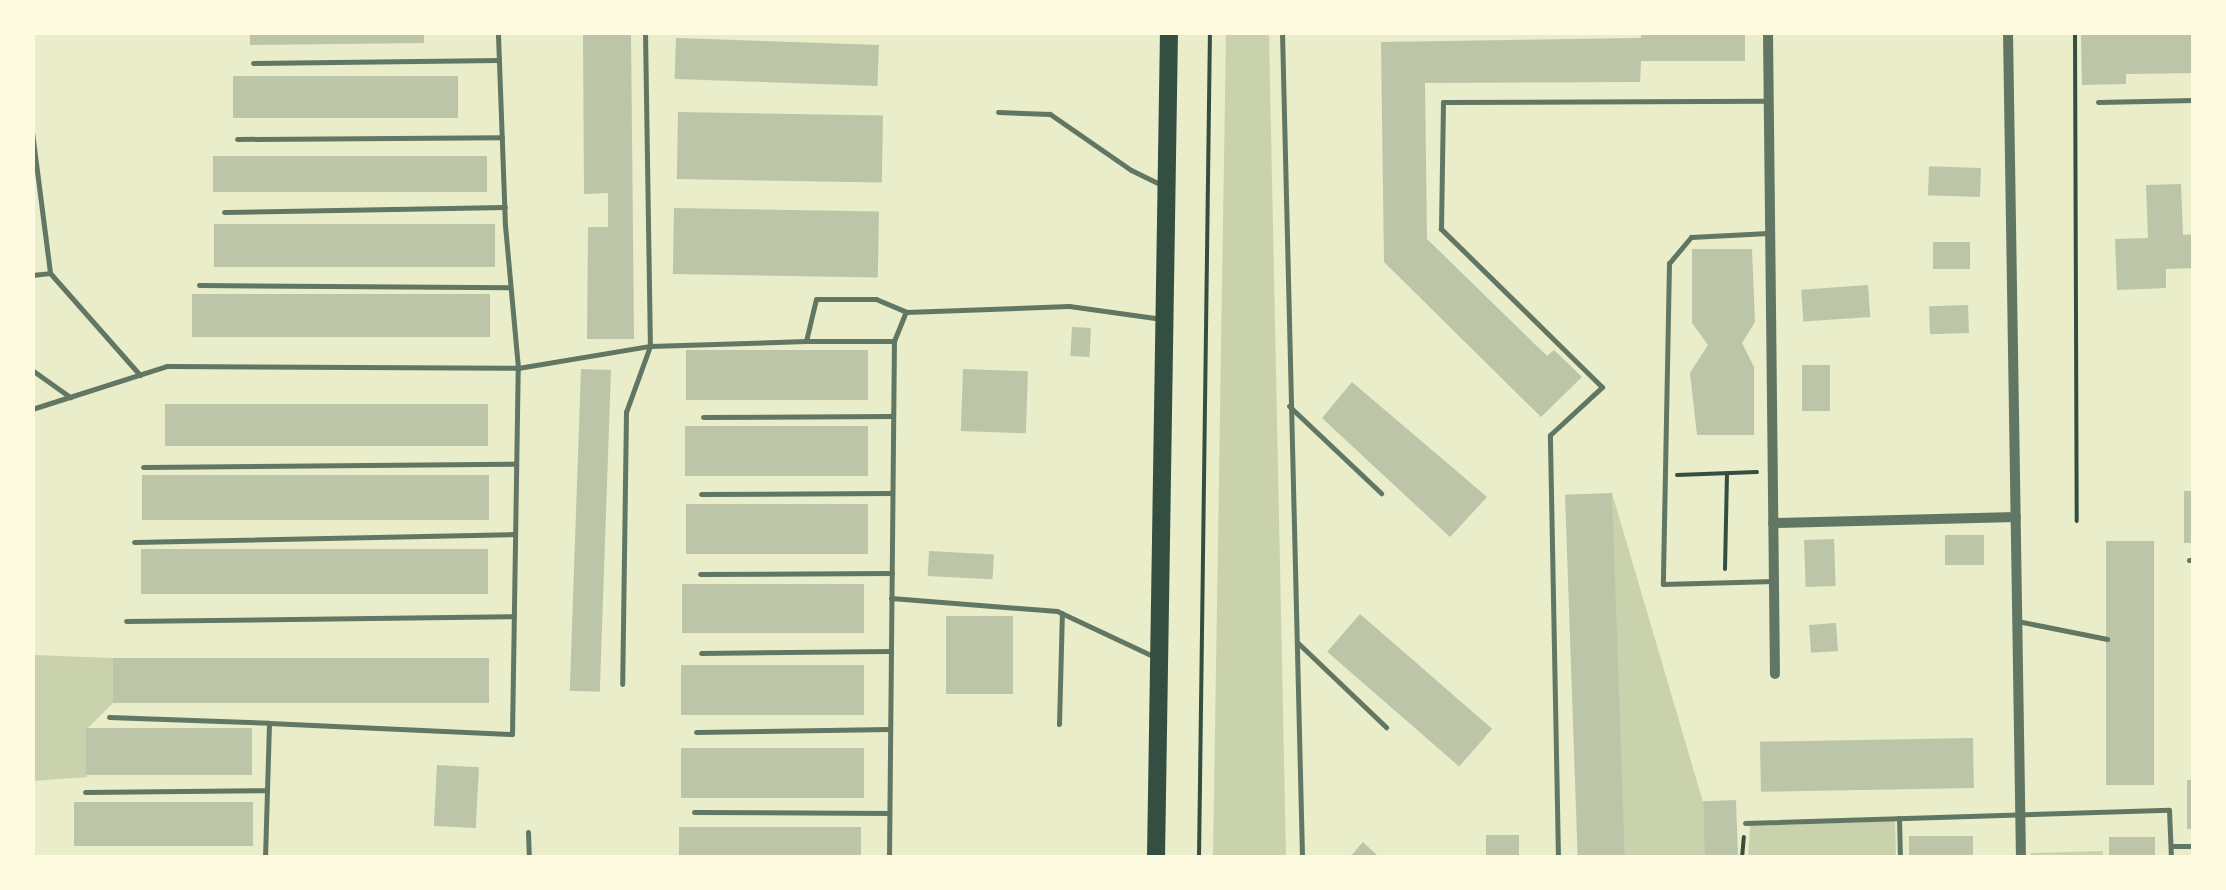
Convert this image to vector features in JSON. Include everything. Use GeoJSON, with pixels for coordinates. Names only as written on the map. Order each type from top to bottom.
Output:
{"type":"FeatureCollection","features":[{"type":"Feature","properties":{"kind":"main road"},"geometry":{"type":"LineString","coordinates":[[1156,858],[1169,32]]}},
{"type":"Feature","properties":{"kind":"street"},"geometry":{"type":"LineString","coordinates":[[1768,32],[1775,674]]}},
{"type":"Feature","properties":{"kind":"street"},"geometry":{"type":"LineString","coordinates":[[2008,32],[2021,858]]}},
{"type":"Feature","properties":{"kind":"street"},"geometry":{"type":"LineString","coordinates":[[1773,523],[2016,517]]}},
{"type":"Feature","properties":{"kind":"lane"},"geometry":{"type":"LineString","coordinates":[[108,718],[512,734],[518,368],[504,207],[498,32]]}},
{"type":"Feature","properties":{"kind":"lane"},"geometry":{"type":"LineString","coordinates":[[622,684],[626,412],[650,346],[645,32]]}},
{"type":"Feature","properties":{"kind":"lane"},"geometry":{"type":"LineString","coordinates":[[1282,32],[1302,858]]}},
{"type":"Feature","properties":{"kind":"lane"},"geometry":{"type":"LineString","coordinates":[[253,63],[499,60]]}},
{"type":"Feature","properties":{"kind":"lane"},"geometry":{"type":"LineString","coordinates":[[2098,102],[2194,100]]}},
{"type":"Feature","properties":{"kind":"lane"},"geometry":{"type":"LineString","coordinates":[[1558,858],[1550,435],[1602,386],[1441,229],[1443,102],[1770,101]]}},
{"type":"Feature","properties":{"kind":"lane"},"geometry":{"type":"LineString","coordinates":[[998,112],[1050,114],[1131,170],[1167,187]]}},
{"type":"Feature","properties":{"kind":"lane"},"geometry":{"type":"LineString","coordinates":[[32,132],[50,273],[140,374]]}},
{"type":"Feature","properties":{"kind":"lane"},"geometry":{"type":"LineString","coordinates":[[238,139],[502,137]]}},
{"type":"Feature","properties":{"kind":"lane"},"geometry":{"type":"LineString","coordinates":[[32,194],[41,194]]}},
{"type":"Feature","properties":{"kind":"lane"},"geometry":{"type":"LineString","coordinates":[[224,212],[504,207]]}},
{"type":"Feature","properties":{"kind":"lane"},"geometry":{"type":"LineString","coordinates":[[1771,232],[1691,237],[1669,263],[1663,584],[1774,581]]}},
{"type":"Feature","properties":{"kind":"lane"},"geometry":{"type":"LineString","coordinates":[[32,275],[50,273]]}},
{"type":"Feature","properties":{"kind":"lane"},"geometry":{"type":"LineString","coordinates":[[198,285],[510,287]]}},
{"type":"Feature","properties":{"kind":"lane"},"geometry":{"type":"LineString","coordinates":[[806,340],[816,300],[876,299],[906,312],[1069,306],[1165,319]]}},
{"type":"Feature","properties":{"kind":"lane"},"geometry":{"type":"LineString","coordinates":[[888,858],[894,341],[906,312]]}},
{"type":"Feature","properties":{"kind":"lane"},"geometry":{"type":"LineString","coordinates":[[32,409],[167,366],[518,368],[650,346],[894,341]]}},
{"type":"Feature","properties":{"kind":"lane"},"geometry":{"type":"LineString","coordinates":[[32,370],[70,397]]}},
{"type":"Feature","properties":{"kind":"lane"},"geometry":{"type":"LineString","coordinates":[[1289,406],[1381,493]]}},
{"type":"Feature","properties":{"kind":"lane"},"geometry":{"type":"LineString","coordinates":[[704,418],[893,416]]}},
{"type":"Feature","properties":{"kind":"lane"},"geometry":{"type":"LineString","coordinates":[[143,467],[515,464]]}},
{"type":"Feature","properties":{"kind":"lane"},"geometry":{"type":"LineString","coordinates":[[700,494],[892,493]]}},
{"type":"Feature","properties":{"kind":"lane"},"geometry":{"type":"LineString","coordinates":[[134,542],[514,534]]}},
{"type":"Feature","properties":{"kind":"lane"},"geometry":{"type":"LineString","coordinates":[[700,574],[892,573]]}},
{"type":"Feature","properties":{"kind":"lane"},"geometry":{"type":"LineString","coordinates":[[892,598],[1062,614],[1159,660]]}},
{"type":"Feature","properties":{"kind":"lane"},"geometry":{"type":"LineString","coordinates":[[1058,724],[1062,614]]}},
{"type":"Feature","properties":{"kind":"lane"},"geometry":{"type":"LineString","coordinates":[[126,621],[514,616]]}},
{"type":"Feature","properties":{"kind":"lane"},"geometry":{"type":"LineString","coordinates":[[2018,621],[2107,640]]}},
{"type":"Feature","properties":{"kind":"lane"},"geometry":{"type":"LineString","coordinates":[[1296,642],[1386,728]]}},
{"type":"Feature","properties":{"kind":"lane"},"geometry":{"type":"LineString","coordinates":[[701,652],[891,651]]}},
{"type":"Feature","properties":{"kind":"lane"},"geometry":{"type":"LineString","coordinates":[[265,858],[269,722]]}},
{"type":"Feature","properties":{"kind":"lane"},"geometry":{"type":"LineString","coordinates":[[696,732],[890,729]]}},
{"type":"Feature","properties":{"kind":"lane"},"geometry":{"type":"LineString","coordinates":[[84,792],[264,790]]}},
{"type":"Feature","properties":{"kind":"lane"},"geometry":{"type":"LineString","coordinates":[[1745,823],[2169,810],[2171,858]]}},
{"type":"Feature","properties":{"kind":"lane"},"geometry":{"type":"LineString","coordinates":[[694,812],[889,814]]}},
{"type":"Feature","properties":{"kind":"lane"},"geometry":{"type":"LineString","coordinates":[[1898,818],[1900,858]]}},
{"type":"Feature","properties":{"kind":"lane"},"geometry":{"type":"LineString","coordinates":[[528,832],[528,858]]}},
{"type":"Feature","properties":{"kind":"lane"},"geometry":{"type":"LineString","coordinates":[[2170,846],[2194,846]]}},
{"type":"Feature","properties":{"kind":"path"},"geometry":{"type":"LineString","coordinates":[[1199,858],[1210,32]]}},
{"type":"Feature","properties":{"kind":"path"},"geometry":{"type":"LineString","coordinates":[[2075,32],[2078,521]]}},
{"type":"Feature","properties":{"kind":"path"},"geometry":{"type":"LineString","coordinates":[[1668,475],[1772,472]]}},
{"type":"Feature","properties":{"kind":"path"},"geometry":{"type":"LineString","coordinates":[[1725,582],[1727,473]]}},
{"type":"Feature","properties":{"kind":"path"},"geometry":{"type":"LineString","coordinates":[[1742,858],[1745,823]]}},
{"type":"Feature","properties":{"kind":"green space"},"geometry":{"type":"Polygon","coordinates":[[[1226,33],[1269,33],[1286,857],[1213,857],[1226,33]]]}},
{"type":"Feature","properties":{"kind":"green space"},"geometry":{"type":"Polygon","coordinates":[[[1612,493],[1703,802],[1706,857],[1622,857],[1612,493]]]}},
{"type":"Feature","properties":{"kind":"green space"},"geometry":{"type":"Polygon","coordinates":[[[33,655],[113,658],[113,703],[86,730],[87,777],[33,781],[33,655]]]}},
{"type":"Feature","properties":{"kind":"green space"},"geometry":{"type":"Polygon","coordinates":[[[1895,821],[1896,857],[1748,857],[1750,826],[1895,821]]]}},
{"type":"Feature","properties":{"kind":"green space"},"geometry":{"type":"Polygon","coordinates":[[[2103,851],[2103,857],[2031,857],[2031,853],[2103,851]]]}},
{"type":"Feature","properties":{"kind":"building"},"geometry":{"type":"Polygon","coordinates":[[[250,32],[424,32],[424,43],[250,45],[250,32]]]}},
{"type":"Feature","properties":{"kind":"building"},"geometry":{"type":"Polygon","coordinates":[[[583,32],[631,32],[634,339],[587,339],[588,227],[608,227],[608,193],[584,194],[583,32]]]}},
{"type":"Feature","properties":{"kind":"building"},"geometry":{"type":"Polygon","coordinates":[[[1641,32],[1745,32],[1745,61],[1641,61],[1640,82],[1425,83],[1427,239],[1547,356],[1554,350],[1582,377],[1541,417],[1384,262],[1381,42],[1641,38],[1641,32]]]}},
{"type":"Feature","properties":{"kind":"building"},"geometry":{"type":"Polygon","coordinates":[[[2194,32],[2194,73],[2126,74],[2126,84],[2082,85],[2081,33],[2194,32]]]}},
{"type":"Feature","properties":{"kind":"building"},"geometry":{"type":"Polygon","coordinates":[[[676,38],[879,45],[877,86],[675,79],[676,38]]]}},
{"type":"Feature","properties":{"kind":"building"},"geometry":{"type":"Polygon","coordinates":[[[233,76],[458,76],[458,118],[233,118],[233,76]]]}},
{"type":"Feature","properties":{"kind":"building"},"geometry":{"type":"Polygon","coordinates":[[[678,112],[883,116],[882,183],[677,179],[678,112]]]}},
{"type":"Feature","properties":{"kind":"building"},"geometry":{"type":"Polygon","coordinates":[[[213,156],[487,156],[487,192],[213,192],[213,156]]]}},
{"type":"Feature","properties":{"kind":"building"},"geometry":{"type":"Polygon","coordinates":[[[1929,166],[1981,168],[1980,197],[1928,195],[1929,166]]]}},
{"type":"Feature","properties":{"kind":"building"},"geometry":{"type":"Polygon","coordinates":[[[2181,184],[2183,235],[2194,234],[2194,268],[2166,269],[2166,288],[2117,290],[2115,239],[2148,238],[2146,185],[2181,184]]]}},
{"type":"Feature","properties":{"kind":"building"},"geometry":{"type":"Polygon","coordinates":[[[674,208],[879,212],[878,278],[673,274],[674,208]]]}},
{"type":"Feature","properties":{"kind":"building"},"geometry":{"type":"Polygon","coordinates":[[[214,224],[495,224],[495,267],[214,267],[214,224]]]}},
{"type":"Feature","properties":{"kind":"building"},"geometry":{"type":"Polygon","coordinates":[[[1933,242],[1970,242],[1970,269],[1933,269],[1933,242]]]}},
{"type":"Feature","properties":{"kind":"building"},"geometry":{"type":"Polygon","coordinates":[[[1692,249],[1752,249],[1755,322],[1742,343],[1754,367],[1754,435],[1697,435],[1690,373],[1708,345],[1692,323],[1692,249]]]}},
{"type":"Feature","properties":{"kind":"building"},"geometry":{"type":"Polygon","coordinates":[[[1868,285],[1870,317],[1803,322],[1801,290],[1868,285]]]}},
{"type":"Feature","properties":{"kind":"building"},"geometry":{"type":"Polygon","coordinates":[[[192,294],[490,294],[490,337],[192,337],[192,294]]]}},
{"type":"Feature","properties":{"kind":"building"},"geometry":{"type":"Polygon","coordinates":[[[1968,305],[1969,333],[1930,334],[1929,306],[1968,305]]]}},
{"type":"Feature","properties":{"kind":"building"},"geometry":{"type":"Polygon","coordinates":[[[1072,327],[1091,328],[1089,357],[1070,356],[1072,327]]]}},
{"type":"Feature","properties":{"kind":"building"},"geometry":{"type":"Polygon","coordinates":[[[686,350],[868,350],[868,400],[686,400],[686,350]]]}},
{"type":"Feature","properties":{"kind":"building"},"geometry":{"type":"Polygon","coordinates":[[[1802,365],[1830,365],[1830,411],[1802,411],[1802,365]]]}},
{"type":"Feature","properties":{"kind":"building"},"geometry":{"type":"Polygon","coordinates":[[[581,369],[611,370],[600,692],[570,691],[581,369]]]}},
{"type":"Feature","properties":{"kind":"building"},"geometry":{"type":"Polygon","coordinates":[[[963,369],[1028,371],[1026,433],[961,431],[963,369]]]}},
{"type":"Feature","properties":{"kind":"building"},"geometry":{"type":"Polygon","coordinates":[[[1352,382],[1487,497],[1450,537],[1322,418],[1352,382]]]}},
{"type":"Feature","properties":{"kind":"building"},"geometry":{"type":"Polygon","coordinates":[[[165,404],[488,404],[488,446],[165,446],[165,404]]]}},
{"type":"Feature","properties":{"kind":"building"},"geometry":{"type":"Polygon","coordinates":[[[685,426],[868,426],[868,476],[685,476],[685,426]]]}},
{"type":"Feature","properties":{"kind":"building"},"geometry":{"type":"Polygon","coordinates":[[[142,475],[489,475],[489,520],[142,520],[142,475]]]}},
{"type":"Feature","properties":{"kind":"building"},"geometry":{"type":"Polygon","coordinates":[[[2184,491],[2194,491],[2194,543],[2184,543],[2184,491]]]}},
{"type":"Feature","properties":{"kind":"building"},"geometry":{"type":"Polygon","coordinates":[[[1612,493],[1625,858],[1578,858],[1565,495],[1612,493]]]}},
{"type":"Feature","properties":{"kind":"building"},"geometry":{"type":"Polygon","coordinates":[[[686,504],[868,504],[868,554],[686,554],[686,504]]]}},
{"type":"Feature","properties":{"kind":"building"},"geometry":{"type":"Polygon","coordinates":[[[1945,535],[1984,535],[1984,565],[1945,565],[1945,535]]]}},
{"type":"Feature","properties":{"kind":"building"},"geometry":{"type":"Polygon","coordinates":[[[1834,539],[1836,586],[1806,587],[1804,540],[1834,539]]]}},
{"type":"Feature","properties":{"kind":"building"},"geometry":{"type":"Polygon","coordinates":[[[2106,541],[2154,541],[2154,785],[2106,785],[2106,541]]]}},
{"type":"Feature","properties":{"kind":"building"},"geometry":{"type":"Polygon","coordinates":[[[141,549],[488,549],[488,594],[141,594],[141,549]]]}},
{"type":"Feature","properties":{"kind":"building"},"geometry":{"type":"Polygon","coordinates":[[[929,551],[994,554],[993,579],[928,576],[929,551]]]}},
{"type":"Feature","properties":{"kind":"building"},"geometry":{"type":"Polygon","coordinates":[[[682,584],[864,584],[864,633],[682,633],[682,584]]]}},
{"type":"Feature","properties":{"kind":"building"},"geometry":{"type":"Polygon","coordinates":[[[1360,614],[1492,729],[1459,767],[1327,652],[1360,614]]]}},
{"type":"Feature","properties":{"kind":"building"},"geometry":{"type":"Polygon","coordinates":[[[946,616],[1013,616],[1013,694],[946,694],[946,616]]]}},
{"type":"Feature","properties":{"kind":"building"},"geometry":{"type":"Polygon","coordinates":[[[1836,623],[1838,651],[1811,653],[1809,625],[1836,623]]]}},
{"type":"Feature","properties":{"kind":"building"},"geometry":{"type":"Polygon","coordinates":[[[113,658],[489,658],[489,703],[113,703],[113,658]]]}},
{"type":"Feature","properties":{"kind":"building"},"geometry":{"type":"Polygon","coordinates":[[[681,665],[864,665],[864,715],[681,715],[681,665]]]}},
{"type":"Feature","properties":{"kind":"building"},"geometry":{"type":"Polygon","coordinates":[[[86,728],[252,728],[252,775],[86,775],[86,728]]]}},
{"type":"Feature","properties":{"kind":"building"},"geometry":{"type":"Polygon","coordinates":[[[1973,738],[1974,788],[1761,792],[1760,742],[1973,738]]]}},
{"type":"Feature","properties":{"kind":"building"},"geometry":{"type":"Polygon","coordinates":[[[681,748],[864,748],[864,798],[681,798],[681,748]]]}},
{"type":"Feature","properties":{"kind":"building"},"geometry":{"type":"Polygon","coordinates":[[[437,765],[479,767],[476,828],[434,826],[437,765]]]}},
{"type":"Feature","properties":{"kind":"building"},"geometry":{"type":"Polygon","coordinates":[[[2187,780],[2194,780],[2194,829],[2187,829],[2187,780]]]}},
{"type":"Feature","properties":{"kind":"building"},"geometry":{"type":"Polygon","coordinates":[[[1736,800],[1738,858],[1705,858],[1703,801],[1736,800]]]}},
{"type":"Feature","properties":{"kind":"building"},"geometry":{"type":"Polygon","coordinates":[[[74,802],[253,802],[253,846],[74,846],[74,802]]]}},
{"type":"Feature","properties":{"kind":"building"},"geometry":{"type":"Polygon","coordinates":[[[679,827],[861,827],[861,858],[679,858],[679,827]]]}},
{"type":"Feature","properties":{"kind":"building"},"geometry":{"type":"Polygon","coordinates":[[[1486,835],[1519,835],[1519,858],[1486,858],[1486,835]]]}},
{"type":"Feature","properties":{"kind":"building"},"geometry":{"type":"Polygon","coordinates":[[[1909,836],[1973,836],[1973,858],[1909,858],[1909,836]]]}},
{"type":"Feature","properties":{"kind":"building"},"geometry":{"type":"Polygon","coordinates":[[[2109,837],[2155,837],[2155,858],[2109,858],[2109,837]]]}},
{"type":"Feature","properties":{"kind":"building"},"geometry":{"type":"Polygon","coordinates":[[[1363,842],[1380,858],[1349,858],[1363,842]]]}}]}
